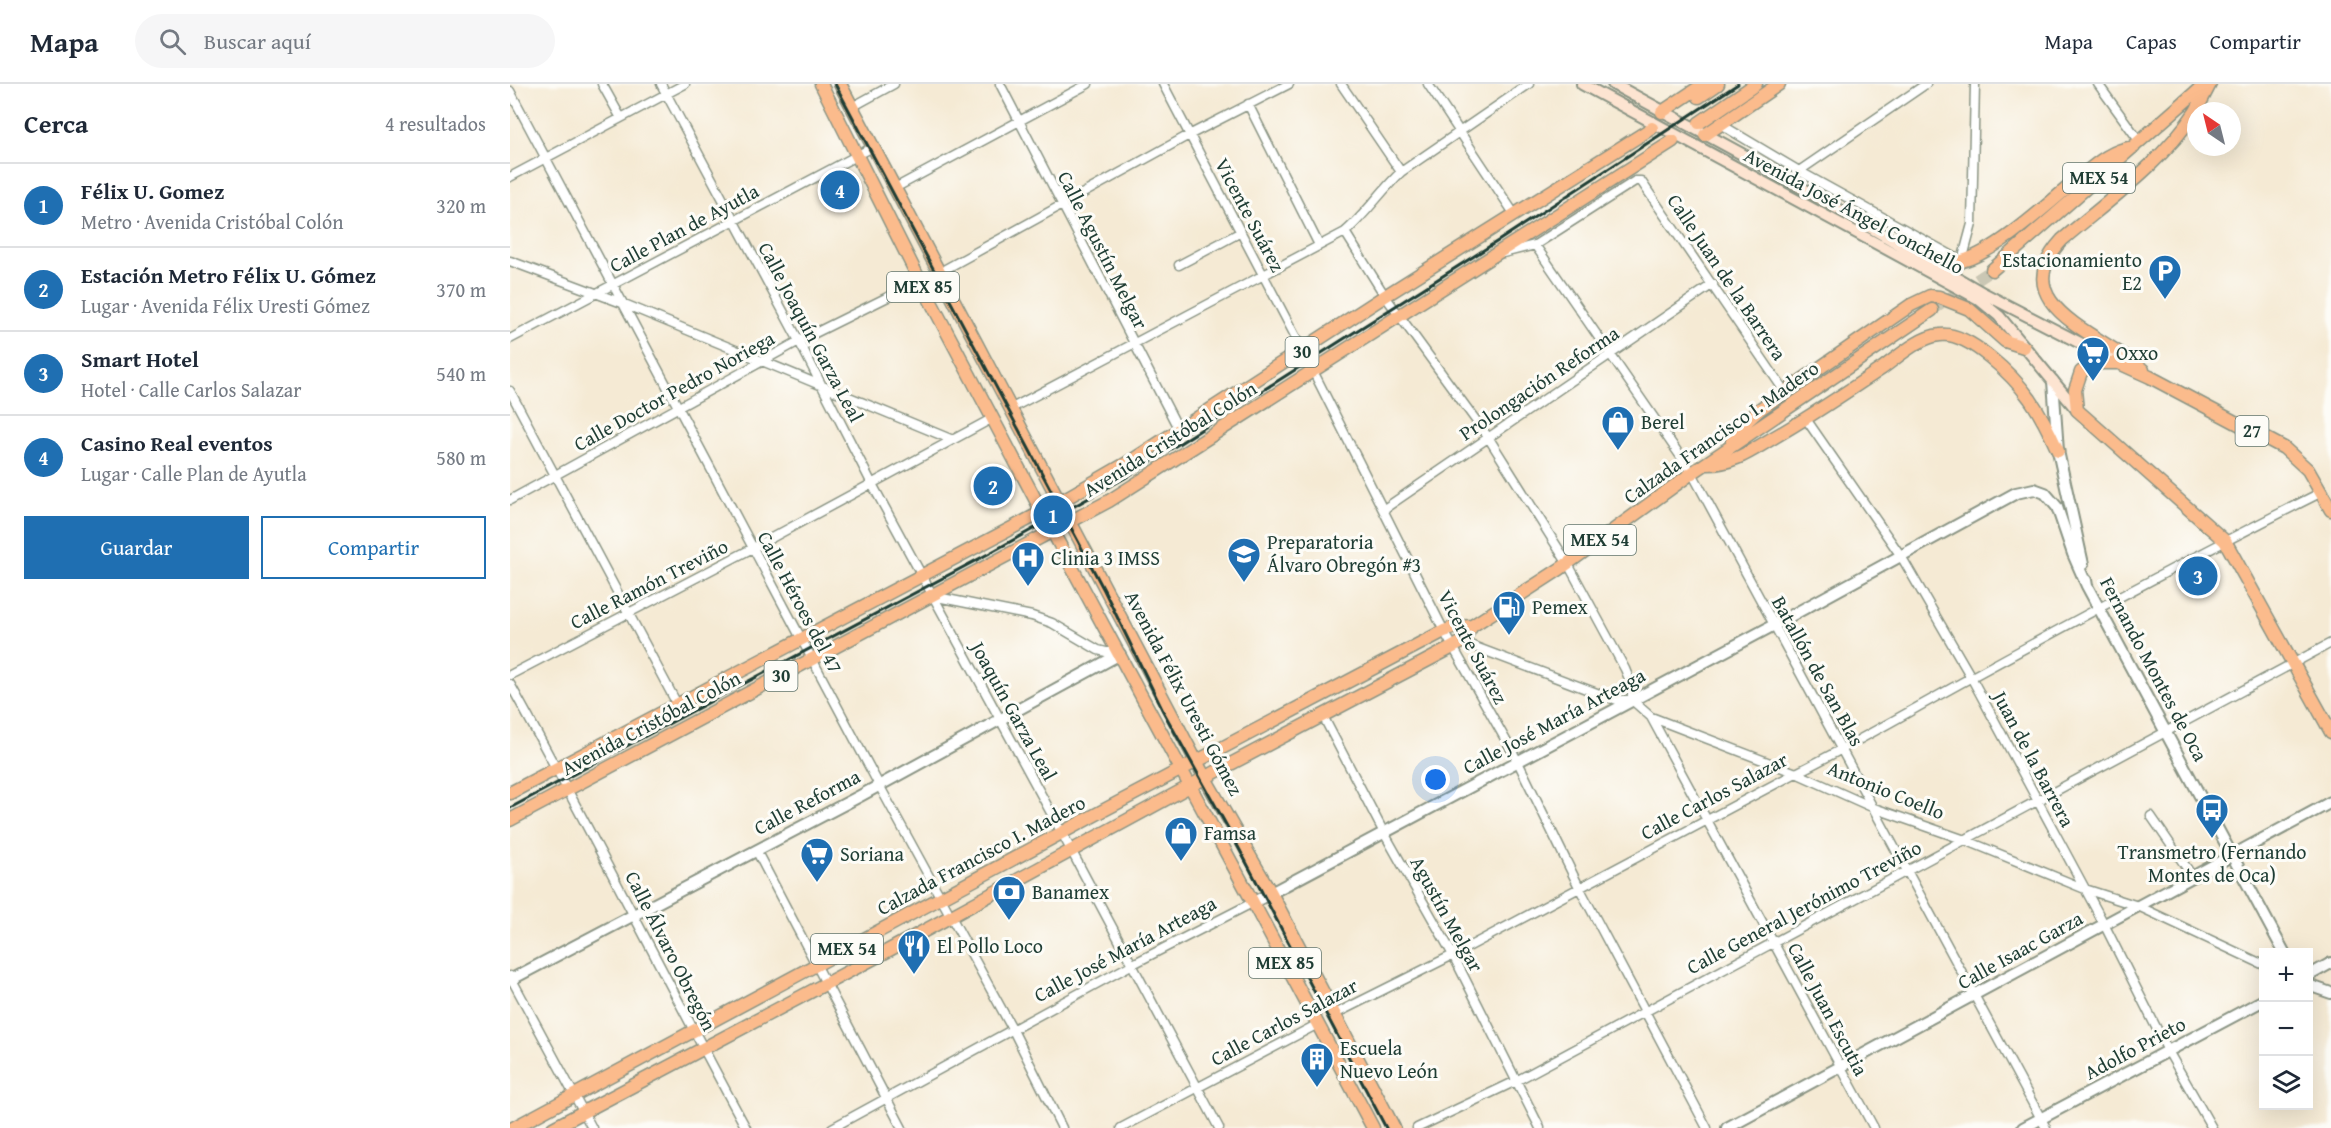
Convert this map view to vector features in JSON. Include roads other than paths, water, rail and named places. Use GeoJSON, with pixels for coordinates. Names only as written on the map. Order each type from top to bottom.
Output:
{"type":"FeatureCollection","features":[{"type":"Feature","properties":{"kind":"main road","name":"Avenida Félix Uresti Gómez"},"geometry":{"type":"LineString","coordinates":[[821,84],[920,281],[1053,533],[1254,902],[1373,1128]]}},
{"type":"Feature","properties":{"kind":"main road","name":"Avenida Félix Uresti Gómez"},"geometry":{"type":"LineString","coordinates":[[840,84],[1205,778],[1271,893],[1394,1128]]}},
{"type":"Feature","properties":{"kind":"main road","name":"Avenida José Ángel Conchello"},"geometry":{"type":"LineString","coordinates":[[1582,84],[1650,125],[1977,298],[2000,316],[2077,410]]}},
{"type":"Feature","properties":{"kind":"main road","name":"Avenida José Ángel Conchello"},"geometry":{"type":"LineString","coordinates":[[1613,84],[1764,166],[1983,293],[2119,363]]}},
{"type":"Feature","properties":{"kind":"main road"},"geometry":{"type":"LineString","coordinates":[[1662,112],[1704,84]]}},
{"type":"Feature","properties":{"kind":"main road"},"geometry":{"type":"LineString","coordinates":[[1677,111],[1718,84]]}},
{"type":"Feature","properties":{"kind":"main road"},"geometry":{"type":"LineString","coordinates":[[1699,123],[1756,84]]}},
{"type":"Feature","properties":{"kind":"main road"},"geometry":{"type":"LineString","coordinates":[[1705,135],[1779,84]]}},
{"type":"Feature","properties":{"kind":"main road"},"geometry":{"type":"LineString","coordinates":[[2200,102],[2207,84]]}},
{"type":"Feature","properties":{"kind":"main road","name":"MEX 54"},"geometry":{"type":"LineString","coordinates":[[1992,270],[2207,84]]}},
{"type":"Feature","properties":{"kind":"main road","name":"Avenida Cristóbal Colón"},"geometry":{"type":"LineString","coordinates":[[510,793],[1061,501],[1179,430],[1303,351],[1650,125]]}},
{"type":"Feature","properties":{"kind":"main road"},"geometry":{"type":"LineString","coordinates":[[2150,377],[2128,357],[2064,318],[2046,292],[2043,277],[2052,250],[2151,164],[2187,125]]}},
{"type":"Feature","properties":{"kind":"main road","name":"Avenida Cristóbal Colón"},"geometry":{"type":"LineString","coordinates":[[510,820],[1072,523],[1123,493],[1673,141]]}},
{"type":"Feature","properties":{"kind":"main road"},"geometry":{"type":"LineString","coordinates":[[1962,261],[1984,252],[2006,237],[2103,158],[2123,148],[2137,145]]}},
{"type":"Feature","properties":{"kind":"main road"},"geometry":{"type":"LineString","coordinates":[[1726,450],[1753,415],[1911,305],[1929,296],[1939,297],[1969,309],[2005,341],[2024,347]]}},
{"type":"Feature","properties":{"kind":"main road","name":"Calzada Francisco I. Madero"},"geometry":{"type":"LineString","coordinates":[[553,1128],[1458,644],[1472,626],[1568,564],[1726,450],[1932,310]]}},
{"type":"Feature","properties":{"kind":"main road"},"geometry":{"type":"LineString","coordinates":[[1706,464],[1731,461],[1806,419],[1919,343],[1940,334],[1962,339],[1984,353],[2028,396],[2058,451]]}},
{"type":"Feature","properties":{"kind":"main road"},"geometry":{"type":"LineString","coordinates":[[2119,363],[2094,363],[2081,372],[2075,390],[2077,410],[2225,541],[2331,732]]}},
{"type":"Feature","properties":{"kind":"main road","name":"27"},"geometry":{"type":"LineString","coordinates":[[2119,363],[2284,448],[2308,470],[2331,510]]}},
{"type":"Feature","properties":{"kind":"main road","name":"Calzada Francisco I. Madero"},"geometry":{"type":"LineString","coordinates":[[513,1128],[1444,631],[1456,627],[1472,626]]}},
{"type":"Feature","properties":{"kind":"street"},"geometry":{"type":"LineString","coordinates":[[602,84],[621,118]]}},
{"type":"Feature","properties":{"kind":"street","name":"Calle Joaquín Garza Leal"},"geometry":{"type":"LineString","coordinates":[[661,84],[932,596]]}},
{"type":"Feature","properties":{"kind":"street"},"geometry":{"type":"LineString","coordinates":[[510,177],[685,84]]}},
{"type":"Feature","properties":{"kind":"street"},"geometry":{"type":"LineString","coordinates":[[852,107],[894,84]]}},
{"type":"Feature","properties":{"kind":"street","name":"Calle Agustín Melgar"},"geometry":{"type":"LineString","coordinates":[[1000,84],[1061,206],[1179,430]]}},
{"type":"Feature","properties":{"kind":"street"},"geometry":{"type":"LineString","coordinates":[[895,188],[1089,84]]}},
{"type":"Feature","properties":{"kind":"street","name":"Vicente Suárez"},"geometry":{"type":"LineString","coordinates":[[1163,84],[1264,275],[1444,631],[1458,644],[1579,886],[1707,1128]]}},
{"type":"Feature","properties":{"kind":"street"},"geometry":{"type":"LineString","coordinates":[[940,272],[1189,135],[1289,84]]}},
{"type":"Feature","properties":{"kind":"street"},"geometry":{"type":"LineString","coordinates":[[1428,84],[1516,214]]}},
{"type":"Feature","properties":{"kind":"street"},"geometry":{"type":"LineString","coordinates":[[1010,409],[1345,232],[1401,172],[1529,84]]}},
{"type":"Feature","properties":{"kind":"street"},"geometry":{"type":"LineString","coordinates":[[1799,171],[1926,84]]}},
{"type":"Feature","properties":{"kind":"street"},"geometry":{"type":"LineString","coordinates":[[1952,275],[1962,261],[1971,224],[1975,84]]}},
{"type":"Feature","properties":{"kind":"street"},"geometry":{"type":"LineString","coordinates":[[2098,84],[2137,145]]}},
{"type":"Feature","properties":{"kind":"street"},"geometry":{"type":"LineString","coordinates":[[1346,86],[1401,172]]}},
{"type":"Feature","properties":{"kind":"street","name":"Calle Héroes del 47"},"geometry":{"type":"LineString","coordinates":[[510,91],[812,660],[1013,1030],[1062,1128]]}},
{"type":"Feature","properties":{"kind":"street"},"geometry":{"type":"LineString","coordinates":[[1248,104],[1319,245]]}},
{"type":"Feature","properties":{"kind":"street"},"geometry":{"type":"LineString","coordinates":[[1720,124],[1799,171],[1962,261]]}},
{"type":"Feature","properties":{"kind":"street","name":"Calle Plan de Ayutla"},"geometry":{"type":"LineString","coordinates":[[510,339],[873,147]]}},
{"type":"Feature","properties":{"kind":"street","name":"Calle Juan de la Barrera"},"geometry":{"type":"LineString","coordinates":[[1535,245],[1635,181],[1641,181],[1785,392]]}},
{"type":"Feature","properties":{"kind":"street"},"geometry":{"type":"LineString","coordinates":[[1179,265],[1241,232]]}},
{"type":"Feature","properties":{"kind":"street"},"geometry":{"type":"LineString","coordinates":[[1345,232],[1385,296],[1488,437],[1568,564],[1626,669],[1632,686],[1632,700],[1610,697],[1458,644]]}},
{"type":"Feature","properties":{"kind":"street"},"geometry":{"type":"LineString","coordinates":[[1495,255],[1535,245]]}},
{"type":"Feature","properties":{"kind":"street","name":"Batallón de San Blas"},"geometry":{"type":"LineString","coordinates":[[1535,245],[1692,474],[2044,1123]]}},
{"type":"Feature","properties":{"kind":"street"},"geometry":{"type":"LineString","coordinates":[[510,261],[622,303],[953,440]]}},
{"type":"Feature","properties":{"kind":"street","name":"Calle Doctor Pedro Noriega"},"geometry":{"type":"LineString","coordinates":[[510,500],[799,341],[920,281]]}},
{"type":"Feature","properties":{"kind":"street","name":"Prolongación Reforma"},"geometry":{"type":"LineString","coordinates":[[1384,509],[1713,284]]}},
{"type":"Feature","properties":{"kind":"street","name":"Fernando Montes de Oca"},"geometry":{"type":"LineString","coordinates":[[2053,381],[2058,451],[2087,586],[2282,948]]}},
{"type":"Feature","properties":{"kind":"street"},"geometry":{"type":"LineString","coordinates":[[510,391],[677,704]]}},
{"type":"Feature","properties":{"kind":"street","name":"Calle Ramón Treviño"},"geometry":{"type":"LineString","coordinates":[[510,675],[753,548],[993,418]]}},
{"type":"Feature","properties":{"kind":"street","name":"Juan de la Barrera"},"geometry":{"type":"LineString","coordinates":[[1806,419],[1901,556],[1971,677],[2104,924],[2168,1051],[2212,1128]]}},
{"type":"Feature","properties":{"kind":"street","name":"Calle José María Arteaga"},"geometry":{"type":"LineString","coordinates":[[832,1128],[1131,965],[1254,902],[1383,831],[1774,625],[2016,493],[2034,489],[2046,494],[2057,507],[2087,586]]}},
{"type":"Feature","properties":{"kind":"street","name":"Calle Carlos Salazar"},"geometry":{"type":"LineString","coordinates":[[1121,1128],[1579,886],[1843,750],[1971,677],[2225,541],[2322,492]]}},
{"type":"Feature","properties":{"kind":"street"},"geometry":{"type":"LineString","coordinates":[[932,596],[1032,616],[1052,623],[1098,650],[1119,653]]}},
{"type":"Feature","properties":{"kind":"street","name":"Joaquín Garza Leal"},"geometry":{"type":"LineString","coordinates":[[932,596],[1072,851],[1219,1128]]}},
{"type":"Feature","properties":{"kind":"street","name":"Calle General Jerónimo Treviño"},"geometry":{"type":"LineString","coordinates":[[1418,1128],[1516,1082],[1644,1011],[2331,643]]}},
{"type":"Feature","properties":{"kind":"street","name":"Calle Reforma"},"geometry":{"type":"LineString","coordinates":[[510,978],[879,785],[1119,653]]}},
{"type":"Feature","properties":{"kind":"street"},"geometry":{"type":"LineString","coordinates":[[510,684],[556,769]]}},
{"type":"Feature","properties":{"kind":"street","name":"Antonio Coello"},"geometry":{"type":"LineString","coordinates":[[1632,700],[1651,717],[1796,773],[1874,808],[1965,840],[2085,889],[2138,906],[2259,963]]}},
{"type":"Feature","properties":{"kind":"street","name":"Agustín Melgar"},"geometry":{"type":"LineString","coordinates":[[1323,716],[1383,831],[1452,955],[1540,1128]]}},
{"type":"Feature","properties":{"kind":"street","name":"Calle Juan Escutia"},"geometry":{"type":"LineString","coordinates":[[1651,717],[1874,1128]]}},
{"type":"Feature","properties":{"kind":"street","name":"Calle Álvaro Obregón"},"geometry":{"type":"LineString","coordinates":[[556,769],[746,1128]]}},
{"type":"Feature","properties":{"kind":"street","name":"Calle Isaac Garza"},"geometry":{"type":"LineString","coordinates":[[1727,1128],[2331,802]]}},
{"type":"Feature","properties":{"kind":"street"},"geometry":{"type":"LineString","coordinates":[[2151,816],[2193,877]]}},
{"type":"Feature","properties":{"kind":"street"},"geometry":{"type":"LineString","coordinates":[[756,850],[902,1128]]}},
{"type":"Feature","properties":{"kind":"street"},"geometry":{"type":"LineString","coordinates":[[2313,973],[2331,963]]}},
{"type":"Feature","properties":{"kind":"street"},"geometry":{"type":"LineString","coordinates":[[510,978],[592,1128]]}},
{"type":"Feature","properties":{"kind":"street"},"geometry":{"type":"LineString","coordinates":[[2313,987],[2331,993]]}},
{"type":"Feature","properties":{"kind":"street","name":"Adolfo Prieto"},"geometry":{"type":"LineString","coordinates":[[2023,1128],[2044,1123],[2168,1051],[2260,1002]]}},
{"type":"Feature","properties":{"kind":"tunnel"},"geometry":{"type":"LineString","coordinates":[[1652,128],[1677,111]]}},
{"type":"Feature","properties":{"kind":"tunnel"},"geometry":{"type":"LineString","coordinates":[[1932,310],[1992,270]]}},
{"type":"Feature","properties":{"kind":"railway"},"geometry":{"type":"LineString","coordinates":[[835,84],[1104,590],[1163,711],[1234,839],[1386,1128]]}},
{"type":"Feature","properties":{"kind":"railway"},"geometry":{"type":"LineString","coordinates":[[510,808],[988,554],[1125,478],[1501,239],[1738,84]]}},
{"type":"Feature","properties":{"kind":"place","name":"Casino Real eventos"},"geometry":{"type":"Point","coordinates":[840,190]}},
{"type":"Feature","properties":{"kind":"place","name":"Estacionamiento E2"},"geometry":{"type":"Point","coordinates":[2165,300]}},
{"type":"Feature","properties":{"kind":"place","name":"Oxxo"},"geometry":{"type":"Point","coordinates":[2093,382]}},
{"type":"Feature","properties":{"kind":"place","name":"Berel"},"geometry":{"type":"Point","coordinates":[1618,451]}},
{"type":"Feature","properties":{"kind":"place","name":"Estación Metro Félix U. Gómez"},"geometry":{"type":"Point","coordinates":[993,486]}},
{"type":"Feature","properties":{"kind":"place","name":"Félix U. Gomez"},"geometry":{"type":"Point","coordinates":[1053,515]}},
{"type":"Feature","properties":{"kind":"place","name":"Smart Hotel"},"geometry":{"type":"Point","coordinates":[2198,576]}},
{"type":"Feature","properties":{"kind":"place","name":"Preparatoria Álvaro Obregón #3"},"geometry":{"type":"Point","coordinates":[1244,583]}},
{"type":"Feature","properties":{"kind":"place","name":"Clinia 3 IMSS"},"geometry":{"type":"Point","coordinates":[1028,587]}},
{"type":"Feature","properties":{"kind":"place","name":"Pemex"},"geometry":{"type":"Point","coordinates":[1509,636]}},
{"type":"Feature","properties":{"kind":"place","name":"Transmetro (Fernando Montes de Oca)"},"geometry":{"type":"Point","coordinates":[2212,839]}},
{"type":"Feature","properties":{"kind":"place","name":"Famsa"},"geometry":{"type":"Point","coordinates":[1181,862]}},
{"type":"Feature","properties":{"kind":"place","name":"Soriana"},"geometry":{"type":"Point","coordinates":[817,883]}},
{"type":"Feature","properties":{"kind":"place","name":"Banamex"},"geometry":{"type":"Point","coordinates":[1009,921]}},
{"type":"Feature","properties":{"kind":"place","name":"El Pollo Loco"},"geometry":{"type":"Point","coordinates":[914,975]}},
{"type":"Feature","properties":{"kind":"place","name":"Escuela Nuevo León"},"geometry":{"type":"Point","coordinates":[1317,1088]}}]}
